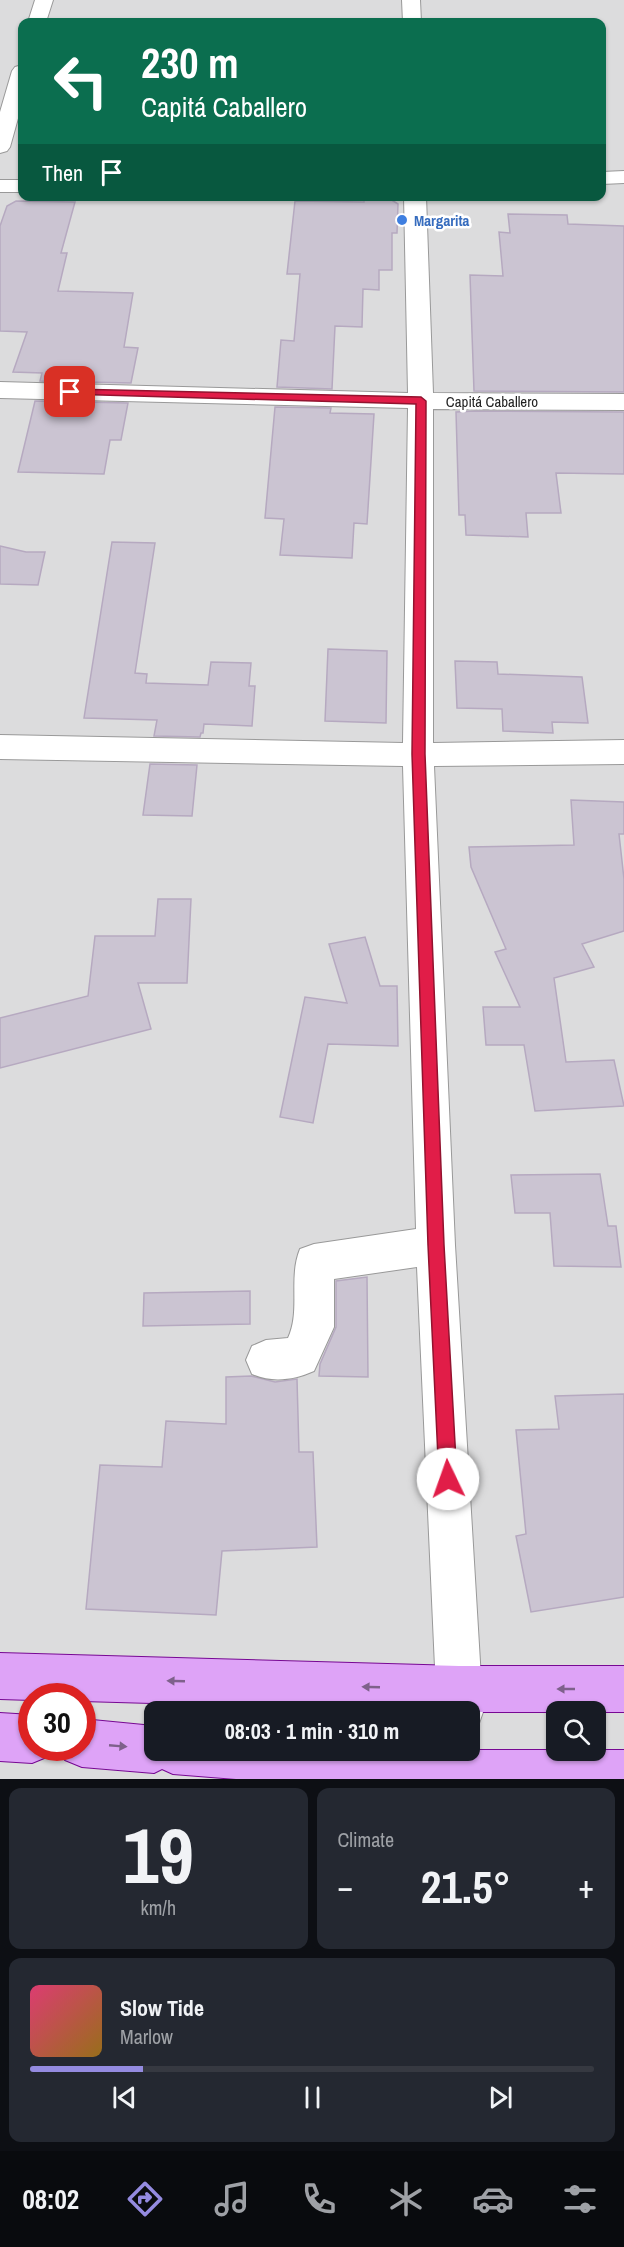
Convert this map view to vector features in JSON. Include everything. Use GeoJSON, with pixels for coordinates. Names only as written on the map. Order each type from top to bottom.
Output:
{"type":"FeatureCollection","features":[{"type":"Feature","properties":{"kind":"main road"},"geometry":{"type":"LineString","coordinates":[[0,1676],[460,1700],[624,1689]]}},
{"type":"Feature","properties":{"kind":"main road"},"geometry":{"type":"LineString","coordinates":[[0,1737],[18,1738]]}},
{"type":"Feature","properties":{"kind":"main road"},"geometry":{"type":"LineString","coordinates":[[96,1744],[144,1748]]}},
{"type":"Feature","properties":{"kind":"main road"},"geometry":{"type":"LineString","coordinates":[[438,1761],[624,1774]]}},
{"type":"Feature","properties":{"kind":"street"},"geometry":{"type":"LineString","coordinates":[[38,18],[44,0]]}},
{"type":"Feature","properties":{"kind":"street"},"geometry":{"type":"LineString","coordinates":[[411,0],[412,18]]}},
{"type":"Feature","properties":{"kind":"street"},"geometry":{"type":"LineString","coordinates":[[0,147],[18,85]]}},
{"type":"Feature","properties":{"kind":"street"},"geometry":{"type":"LineString","coordinates":[[606,178],[624,177]]}},
{"type":"Feature","properties":{"kind":"street"},"geometry":{"type":"LineString","coordinates":[[0,186],[18,186]]}},
{"type":"Feature","properties":{"kind":"street"},"geometry":{"type":"LineString","coordinates":[[415,201],[421,401],[418,754],[436,1245],[460,1700]]}},
{"type":"Feature","properties":{"kind":"street","name":"Capitá Caballero"},"geometry":{"type":"LineString","coordinates":[[0,390],[421,401],[624,402]]}},
{"type":"Feature","properties":{"kind":"street"},"geometry":{"type":"LineString","coordinates":[[0,747],[418,754],[624,752]]}},
{"type":"Feature","properties":{"kind":"street"},"geometry":{"type":"LineString","coordinates":[[266,1360],[300,1357],[314,1327],[314,1263],[436,1245]]}},
{"type":"Feature","properties":{"kind":"shaded area"},"geometry":{"type":"Polygon","coordinates":[[[0,0],[624,0],[624,1779],[0,1779],[0,0]]]}},
{"type":"Feature","properties":{"kind":"building"},"geometry":{"type":"Polygon","coordinates":[[[16,201],[75,202],[61,253],[67,253],[58,291],[133,293],[124,347],[138,348],[131,383],[40,381],[42,373],[13,372],[27,332],[0,331],[0,226],[7,206],[16,201]]]}},
{"type":"Feature","properties":{"kind":"building"},"geometry":{"type":"Polygon","coordinates":[[[295,201],[393,201],[398,204],[397,233],[392,233],[392,270],[379,270],[379,290],[363,289],[362,327],[335,326],[332,389],[277,387],[281,340],[294,341],[300,274],[287,274],[295,201]]]}},
{"type":"Feature","properties":{"kind":"building"},"geometry":{"type":"Polygon","coordinates":[[[508,214],[567,215],[568,224],[624,226],[624,392],[474,391],[470,275],[503,276],[499,232],[510,233],[508,214]]]}},
{"type":"Feature","properties":{"kind":"building"},"geometry":{"type":"Polygon","coordinates":[[[35,401],[128,403],[121,440],[110,440],[104,474],[18,472],[35,401]]]}},
{"type":"Feature","properties":{"kind":"building"},"geometry":{"type":"Polygon","coordinates":[[[275,407],[331,408],[330,413],[374,414],[367,524],[354,523],[352,558],[280,555],[284,519],[265,518],[275,407]]]}},
{"type":"Feature","properties":{"kind":"building"},"geometry":{"type":"Polygon","coordinates":[[[456,412],[624,412],[624,474],[556,473],[561,513],[526,513],[528,537],[466,535],[465,515],[459,515],[456,412]]]}},
{"type":"Feature","properties":{"kind":"building"},"geometry":{"type":"Polygon","coordinates":[[[112,542],[155,543],[135,673],[147,674],[146,683],[208,685],[211,662],[251,663],[249,686],[255,686],[252,726],[204,724],[200,737],[154,736],[157,720],[84,718],[112,542]]]}},
{"type":"Feature","properties":{"kind":"building"},"geometry":{"type":"Polygon","coordinates":[[[0,546],[26,552],[45,552],[38,585],[0,584],[0,546]]]}},
{"type":"Feature","properties":{"kind":"building"},"geometry":{"type":"Polygon","coordinates":[[[328,649],[387,651],[386,723],[325,721],[328,649]]]}},
{"type":"Feature","properties":{"kind":"building"},"geometry":{"type":"Polygon","coordinates":[[[455,661],[497,662],[498,674],[582,677],[588,723],[552,722],[553,733],[503,731],[502,709],[457,708],[455,661]]]}},
{"type":"Feature","properties":{"kind":"building"},"geometry":{"type":"Polygon","coordinates":[[[150,764],[197,765],[192,816],[143,815],[150,764]]]}},
{"type":"Feature","properties":{"kind":"building"},"geometry":{"type":"Polygon","coordinates":[[[571,800],[624,802],[624,834],[619,834],[624,879],[624,931],[582,944],[594,967],[554,978],[566,1062],[614,1060],[624,1106],[535,1111],[524,1045],[486,1045],[483,1007],[520,1007],[495,952],[506,949],[471,867],[469,847],[574,845],[571,800]]]}},
{"type":"Feature","properties":{"kind":"building"},"geometry":{"type":"Polygon","coordinates":[[[158,899],[191,899],[187,983],[138,983],[151,1029],[0,1068],[0,1018],[88,996],[95,936],[155,936],[158,899]]]}},
{"type":"Feature","properties":{"kind":"building"},"geometry":{"type":"Polygon","coordinates":[[[365,937],[380,986],[397,986],[398,1046],[328,1044],[313,1123],[280,1117],[305,997],[347,1003],[329,944],[365,937]]]}},
{"type":"Feature","properties":{"kind":"building"},"geometry":{"type":"Polygon","coordinates":[[[600,1174],[608,1226],[616,1226],[621,1267],[554,1266],[550,1213],[515,1213],[511,1175],[600,1174]]]}},
{"type":"Feature","properties":{"kind":"building"},"geometry":{"type":"Polygon","coordinates":[[[367,1277],[368,1377],[319,1376],[320,1364],[336,1327],[336,1281],[367,1277]]]}},
{"type":"Feature","properties":{"kind":"building"},"geometry":{"type":"Polygon","coordinates":[[[250,1291],[250,1324],[143,1326],[144,1293],[250,1291]]]}},
{"type":"Feature","properties":{"kind":"building"},"geometry":{"type":"Polygon","coordinates":[[[251,1376],[275,1382],[297,1379],[299,1452],[313,1452],[317,1547],[222,1551],[216,1615],[86,1609],[100,1465],[162,1467],[166,1421],[226,1424],[226,1377],[251,1376]]]}},
{"type":"Feature","properties":{"kind":"building"},"geometry":{"type":"Polygon","coordinates":[[[624,1394],[624,1597],[531,1612],[516,1536],[526,1534],[516,1430],[559,1429],[555,1396],[624,1394]]]}},
{"type":"Feature","properties":{"kind":"place","name":"Margarita"},"geometry":{"type":"Point","coordinates":[402,220]}},
{"type":"Feature","properties":{"kind":"route"},"geometry":{"type":"LineString","coordinates":[[70,392],[421,401],[418,754],[436,1245],[448,1479]]}}]}
